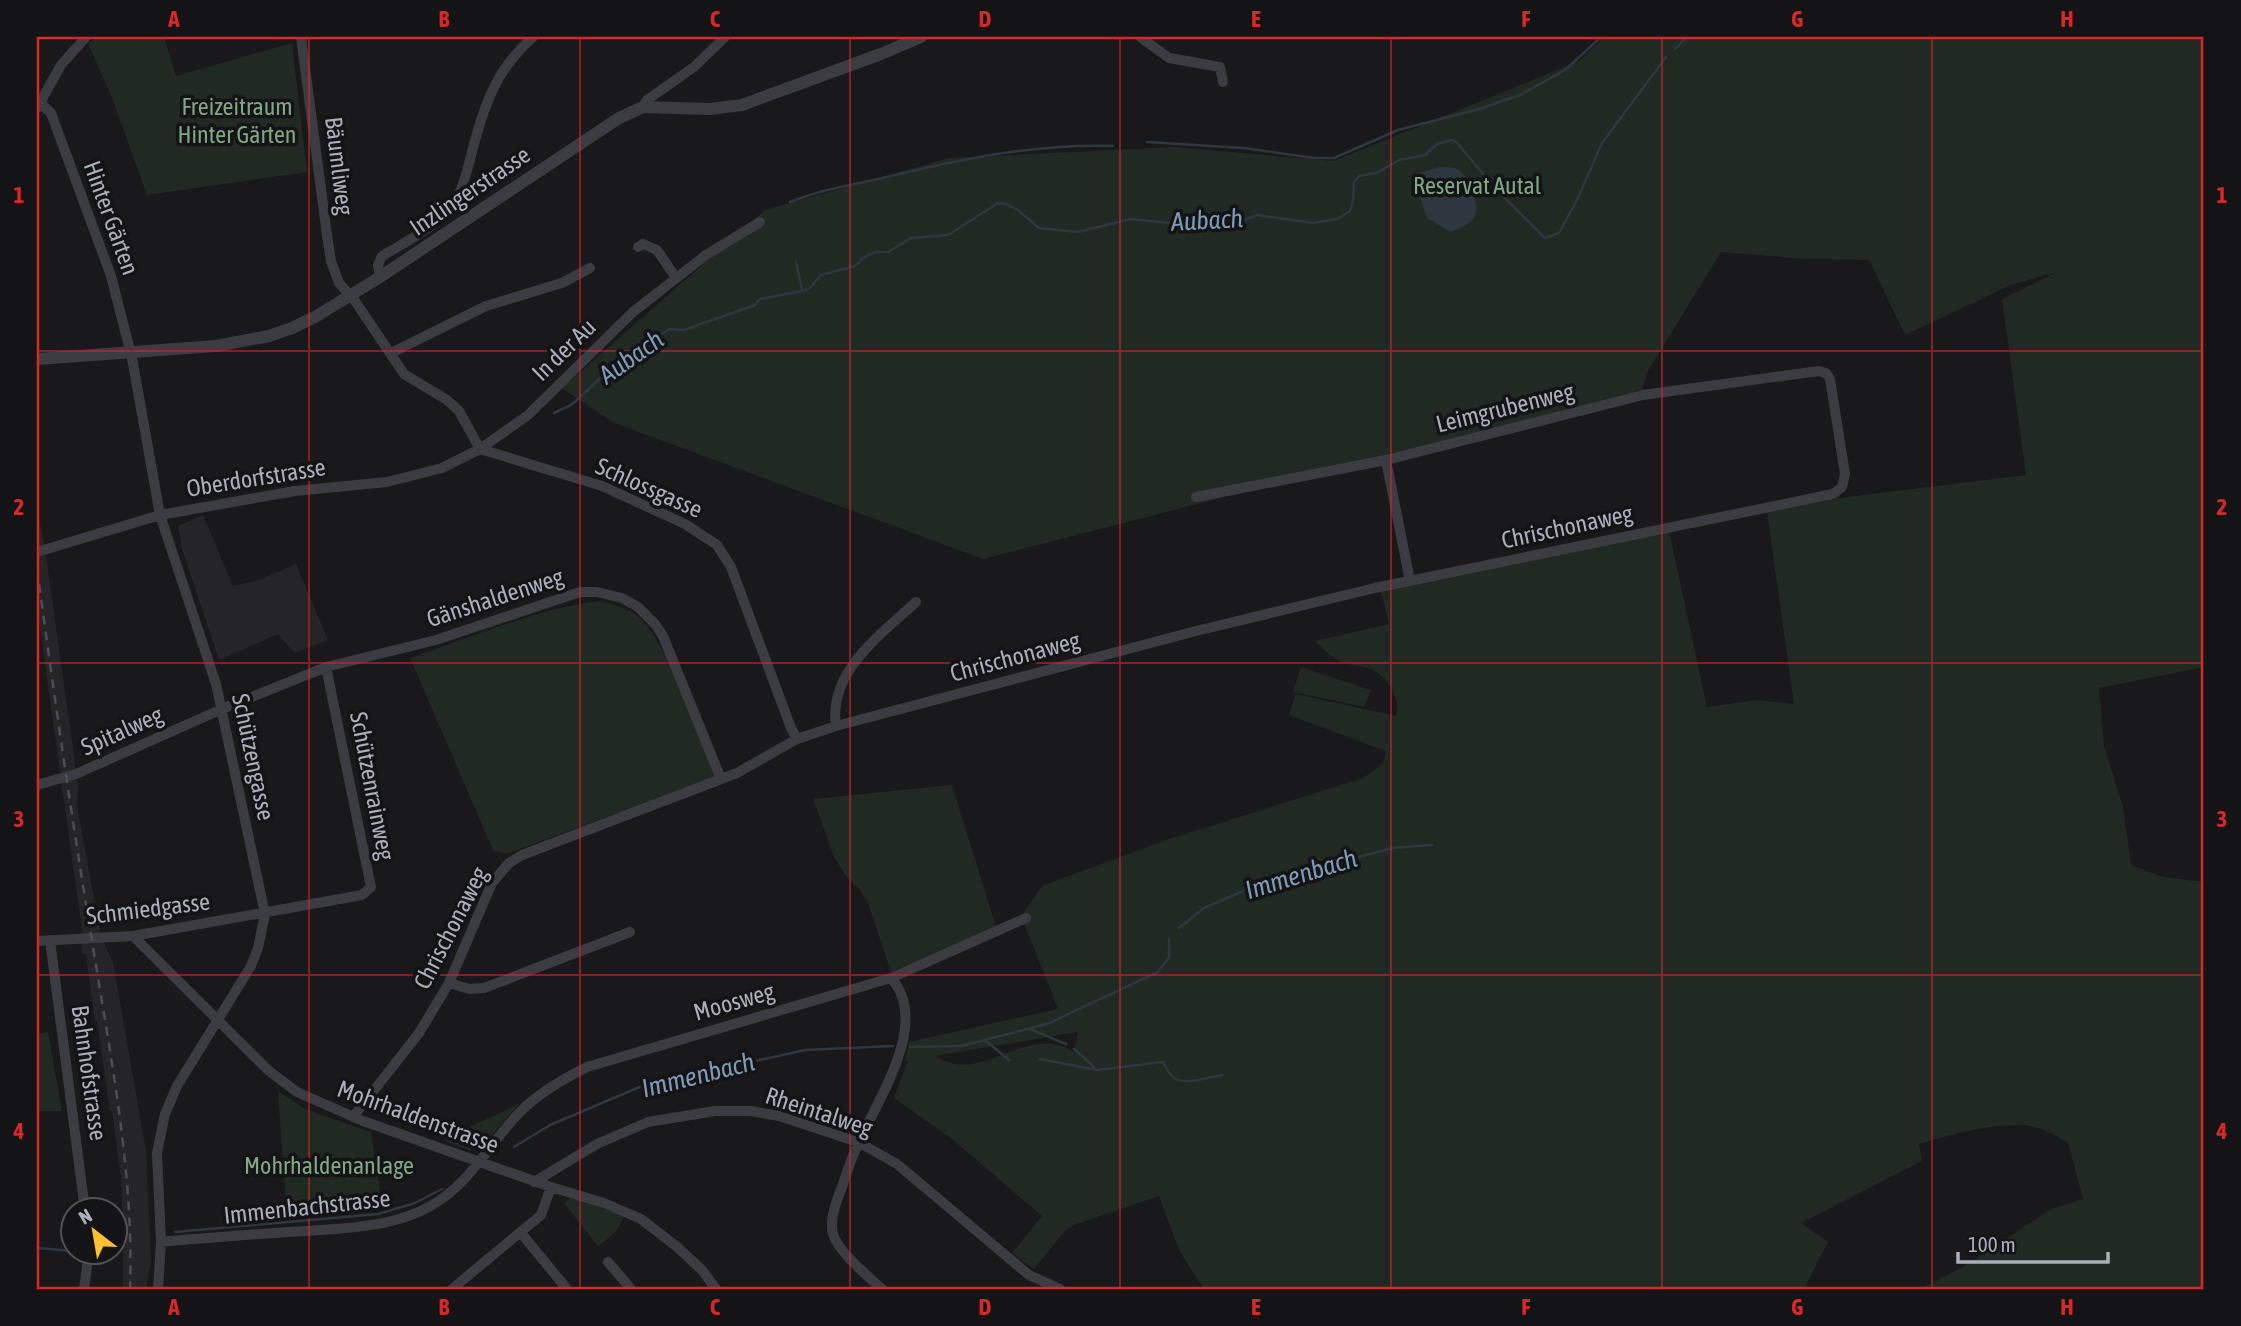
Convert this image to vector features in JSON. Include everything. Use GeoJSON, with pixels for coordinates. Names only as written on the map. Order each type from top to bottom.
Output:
{"type":"FeatureCollection","features":[{"type":"Feature","properties":{"kind":"street"},"geometry":{"type":"LineString","coordinates":[[38,106],[61,65],[86,37]]}},
{"type":"Feature","properties":{"kind":"street","name":"Bäumliweg"},"geometry":{"type":"LineString","coordinates":[[301,37],[331,261],[339,283],[404,374],[447,400],[459,411],[480,449]]}},
{"type":"Feature","properties":{"kind":"street"},"geometry":{"type":"LineString","coordinates":[[380,277],[377,265],[382,256],[438,220],[457,198],[489,95],[508,64],[533,37]]}},
{"type":"Feature","properties":{"kind":"street"},"geometry":{"type":"LineString","coordinates":[[643,107],[647,100],[694,66],[725,37]]}},
{"type":"Feature","properties":{"kind":"street","name":"Inzlingerstrasse"},"geometry":{"type":"LineString","coordinates":[[37,359],[216,346],[269,336],[315,317],[350,296],[619,118],[643,107],[710,109],[742,105],[921,37]]}},
{"type":"Feature","properties":{"kind":"street"},"geometry":{"type":"LineString","coordinates":[[1140,37],[1169,58],[1220,67],[1223,82]]}},
{"type":"Feature","properties":{"kind":"street","name":"Hinter Gärten"},"geometry":{"type":"LineString","coordinates":[[38,106],[51,113],[111,276],[131,353]]}},
{"type":"Feature","properties":{"kind":"street","name":"In der Au"},"geometry":{"type":"LineString","coordinates":[[480,449],[528,415],[633,312],[706,255],[760,222]]}},
{"type":"Feature","properties":{"kind":"street"},"geometry":{"type":"LineString","coordinates":[[638,247],[643,244],[657,250],[676,278]]}},
{"type":"Feature","properties":{"kind":"street"},"geometry":{"type":"LineString","coordinates":[[391,354],[486,306],[562,283],[590,268]]}},
{"type":"Feature","properties":{"kind":"street","name":"Schützengasse"},"geometry":{"type":"LineString","coordinates":[[131,353],[160,515],[204,644],[222,709],[265,914],[251,966],[177,1086],[165,1114],[158,1153],[161,1242],[158,1289]]}},
{"type":"Feature","properties":{"kind":"street","name":"Leimgrubenweg"},"geometry":{"type":"LineString","coordinates":[[1196,497],[1386,460],[1643,395],[1819,371],[1826,373],[1830,379],[1845,474],[1842,487]]}},
{"type":"Feature","properties":{"kind":"street","name":"Oberdorfstrasse"},"geometry":{"type":"LineString","coordinates":[[37,552],[160,515],[295,491],[403,479],[442,468],[480,449]]}},
{"type":"Feature","properties":{"kind":"street","name":"Schlossgasse"},"geometry":{"type":"LineString","coordinates":[[480,449],[602,486],[685,524],[716,545],[731,567],[797,739]]}},
{"type":"Feature","properties":{"kind":"street"},"geometry":{"type":"LineString","coordinates":[[1386,460],[1410,581]]}},
{"type":"Feature","properties":{"kind":"street","name":"Chrischonaweg"},"geometry":{"type":"LineString","coordinates":[[353,1117],[419,1033],[449,983],[492,883],[509,863],[522,855],[721,779],[751,766],[797,739],[836,726],[1203,629],[1410,581],[1833,494],[1842,487]]}},
{"type":"Feature","properties":{"kind":"street","name":"Gänshaldenweg"},"geometry":{"type":"LineString","coordinates":[[222,709],[326,667],[436,640],[580,592],[597,592],[622,598],[638,607],[663,636],[721,779]]}},
{"type":"Feature","properties":{"kind":"street"},"geometry":{"type":"LineString","coordinates":[[836,726],[834,712],[844,675],[874,640],[915,602]]}},
{"type":"Feature","properties":{"kind":"street","name":"Schützenrainweg"},"geometry":{"type":"LineString","coordinates":[[265,914],[362,895],[371,887],[326,667]]}},
{"type":"Feature","properties":{"kind":"street","name":"Spitalweg"},"geometry":{"type":"LineString","coordinates":[[37,785],[76,774],[222,709]]}},
{"type":"Feature","properties":{"kind":"street","name":"Schmiedgasse"},"geometry":{"type":"LineString","coordinates":[[37,941],[133,936],[265,914]]}},
{"type":"Feature","properties":{"kind":"street","name":"Moosweg"},"geometry":{"type":"LineString","coordinates":[[480,1163],[521,1111],[544,1092],[587,1067],[891,978],[1026,918]]}},
{"type":"Feature","properties":{"kind":"street"},"geometry":{"type":"LineString","coordinates":[[449,983],[469,989],[484,988],[630,932]]}},
{"type":"Feature","properties":{"kind":"street","name":"Mohrhaldenstrasse"},"geometry":{"type":"LineString","coordinates":[[133,936],[269,1072],[297,1093],[353,1117],[534,1182],[604,1203],[641,1219],[702,1270],[716,1289]]}},
{"type":"Feature","properties":{"kind":"street","name":"Bahnhofstrasse"},"geometry":{"type":"LineString","coordinates":[[50,940],[83,1196]]}},
{"type":"Feature","properties":{"kind":"street"},"geometry":{"type":"LineString","coordinates":[[882,1289],[845,1253],[833,1233],[834,1210],[858,1142],[900,1055],[904,1020],[902,998],[891,978]]}},
{"type":"Feature","properties":{"kind":"street","name":"Rheintalweg"},"geometry":{"type":"LineString","coordinates":[[534,1182],[622,1132],[648,1122],[704,1113],[760,1112],[858,1142],[897,1164],[1029,1275],[1060,1289]]}},
{"type":"Feature","properties":{"kind":"street","name":"Immenbachstrasse"},"geometry":{"type":"LineString","coordinates":[[161,1242],[364,1225],[405,1218],[444,1197],[480,1163]]}},
{"type":"Feature","properties":{"kind":"street"},"geometry":{"type":"LineString","coordinates":[[452,1289],[541,1215],[551,1187]]}},
{"type":"Feature","properties":{"kind":"street"},"geometry":{"type":"LineString","coordinates":[[521,1233],[567,1289]]}},
{"type":"Feature","properties":{"kind":"street"},"geometry":{"type":"LineString","coordinates":[[608,1262],[631,1289]]}},
{"type":"Feature","properties":{"kind":"street"},"geometry":{"type":"LineString","coordinates":[[84,1289],[87,1266]]}},
{"type":"Feature","properties":{"kind":"shaded area"},"geometry":{"type":"Polygon","coordinates":[[[1440,167],[1459,170],[1471,187],[1475,201],[1476,213],[1472,220],[1451,232],[1427,218],[1417,188],[1420,173],[1440,167]]]}},
{"type":"Feature","properties":{"kind":"shaded area"},"geometry":{"type":"Polygon","coordinates":[[[37,509],[78,784],[77,805],[101,937],[113,962],[146,1151],[151,1261],[146,1289],[123,1289],[123,1266],[130,1266],[130,1196],[122,1196],[112,1111],[95,1022],[86,954],[82,954],[81,948],[82,930],[37,606],[37,509]]]}},
{"type":"Feature","properties":{"kind":"shaded area"},"geometry":{"type":"Polygon","coordinates":[[[203,515],[233,586],[259,580],[296,564],[328,640],[295,653],[278,634],[219,660],[182,549],[178,526],[203,515]]]}},
{"type":"Feature","properties":{"kind":"green space","name":"Freizeitraum Hinter Gärten"},"geometry":{"type":"Polygon","coordinates":[[[97,37],[164,37],[176,76],[292,43],[307,172],[147,195],[111,95],[88,44],[97,37]]]}},
{"type":"Feature","properties":{"kind":"green space","name":"Reservat Autal"},"geometry":{"type":"Polygon","coordinates":[[[1604,37],[2204,37],[2204,667],[2099,688],[2104,746],[2123,807],[2131,865],[2163,877],[2204,882],[2204,1289],[1921,1289],[1970,1263],[2049,1210],[2083,1199],[2068,1143],[2050,1133],[2026,1125],[1979,1129],[1919,1144],[1922,1161],[1801,1223],[1828,1242],[1804,1289],[1204,1289],[1180,1252],[1159,1196],[1074,1225],[1064,1232],[1034,1269],[1012,1253],[1042,1216],[952,1139],[894,1098],[908,1061],[905,1061],[909,1042],[1058,1009],[1024,923],[1024,912],[1042,886],[1166,840],[1363,778],[1383,764],[1386,751],[1289,715],[1296,694],[1396,716],[1396,701],[1387,681],[1368,668],[1339,661],[1315,641],[1389,624],[1380,587],[1669,531],[1707,707],[1756,700],[1794,704],[1767,512],[1847,497],[2026,475],[2002,299],[2057,272],[2011,285],[1905,335],[1869,260],[1807,259],[1721,252],[1648,371],[1642,390],[983,559],[612,422],[562,388],[765,210],[949,158],[1173,147],[1334,161],[1579,61],[1604,37]],[[1078,1032],[934,1056],[952,1063],[970,1064],[1044,1043],[1059,1045],[1074,1052],[1078,1032]]]}},
{"type":"Feature","properties":{"kind":"green space"},"geometry":{"type":"Polygon","coordinates":[[[601,601],[632,612],[652,633],[673,671],[715,777],[506,854],[493,850],[410,658],[530,616],[601,601]]]}},
{"type":"Feature","properties":{"kind":"green space"},"geometry":{"type":"Polygon","coordinates":[[[1301,667],[1371,690],[1364,707],[1293,692],[1301,667]]]}},
{"type":"Feature","properties":{"kind":"green space"},"geometry":{"type":"Polygon","coordinates":[[[952,785],[996,927],[891,972],[868,903],[834,857],[813,799],[952,785]]]}},
{"type":"Feature","properties":{"kind":"green space"},"geometry":{"type":"Polygon","coordinates":[[[48,1032],[62,1111],[37,1111],[37,1034],[48,1032]]]}},
{"type":"Feature","properties":{"kind":"green space","name":"Mohrhaldenanlage"},"geometry":{"type":"Polygon","coordinates":[[[278,1091],[307,1110],[371,1132],[382,1204],[287,1220],[278,1091]]]}},
{"type":"Feature","properties":{"kind":"green space"},"geometry":{"type":"Polygon","coordinates":[[[519,1104],[479,1149],[469,1150],[447,1142],[445,1138],[519,1104]]]}},
{"type":"Feature","properties":{"kind":"green space"},"geometry":{"type":"Polygon","coordinates":[[[570,1198],[623,1216],[620,1225],[598,1246],[564,1203],[570,1198]]]}},
{"type":"Feature","properties":{"kind":"waterway","name":"Aubach"},"geometry":{"type":"LineString","coordinates":[[1147,142],[1243,148],[1314,158],[1334,158],[1398,130],[1479,109],[1520,95],[1565,70],[1601,37]]}},
{"type":"Feature","properties":{"kind":"waterway","name":"Aubach"},"geometry":{"type":"LineString","coordinates":[[1675,49],[1687,37]]}},
{"type":"Feature","properties":{"kind":"waterway","name":"Aubach"},"geometry":{"type":"LineString","coordinates":[[554,413],[571,405],[602,377],[624,368],[670,329],[684,330],[755,305],[760,299],[803,291],[810,288],[821,275],[855,266],[863,258],[875,252],[888,252],[911,238],[948,235],[998,203],[1018,210],[1039,228],[1078,232],[1131,219],[1178,224],[1193,216],[1217,214],[1245,220],[1257,215],[1313,223],[1337,219],[1350,211],[1354,182],[1359,176],[1377,173],[1399,160],[1425,155],[1437,144],[1452,140],[1545,238],[1559,233],[1602,143],[1666,57]]}},
{"type":"Feature","properties":{"kind":"waterway","name":"Aubach"},"geometry":{"type":"LineString","coordinates":[[790,202],[831,189],[992,155],[1052,147],[1113,146]]}},
{"type":"Feature","properties":{"kind":"waterway"},"geometry":{"type":"LineString","coordinates":[[796,262],[802,290]]}},
{"type":"Feature","properties":{"kind":"waterway","name":"Immenbach"},"geometry":{"type":"LineString","coordinates":[[1179,928],[1204,908],[1259,884],[1392,848],[1432,845]]}},
{"type":"Feature","properties":{"kind":"waterway","name":"Immenbach"},"geometry":{"type":"LineString","coordinates":[[910,1047],[961,1046],[1047,1024],[1158,972],[1169,957],[1169,939]]}},
{"type":"Feature","properties":{"kind":"waterway"},"geometry":{"type":"LineString","coordinates":[[1030,1029],[1066,1044]]}},
{"type":"Feature","properties":{"kind":"waterway"},"geometry":{"type":"LineString","coordinates":[[985,1040],[1009,1060]]}},
{"type":"Feature","properties":{"kind":"waterway","name":"Immenbach"},"geometry":{"type":"LineString","coordinates":[[514,1147],[550,1125],[642,1086],[805,1050],[893,1046]]}},
{"type":"Feature","properties":{"kind":"waterway"},"geometry":{"type":"LineString","coordinates":[[1074,1049],[1094,1067]]}},
{"type":"Feature","properties":{"kind":"waterway"},"geometry":{"type":"LineString","coordinates":[[1040,1059],[1097,1070],[1163,1062],[1172,1076],[1182,1081],[1222,1075]]}},
{"type":"Feature","properties":{"kind":"waterway","name":"Immenbach"},"geometry":{"type":"LineString","coordinates":[[175,1232],[378,1214],[415,1203],[442,1189]]}},
{"type":"Feature","properties":{"kind":"waterway","name":"Immenbach"},"geometry":{"type":"LineString","coordinates":[[37,1248],[60,1250]]}},
{"type":"Feature","properties":{"kind":"railway"},"geometry":{"type":"LineString","coordinates":[[37,568],[120,1117],[128,1203],[130,1289]]}}]}
